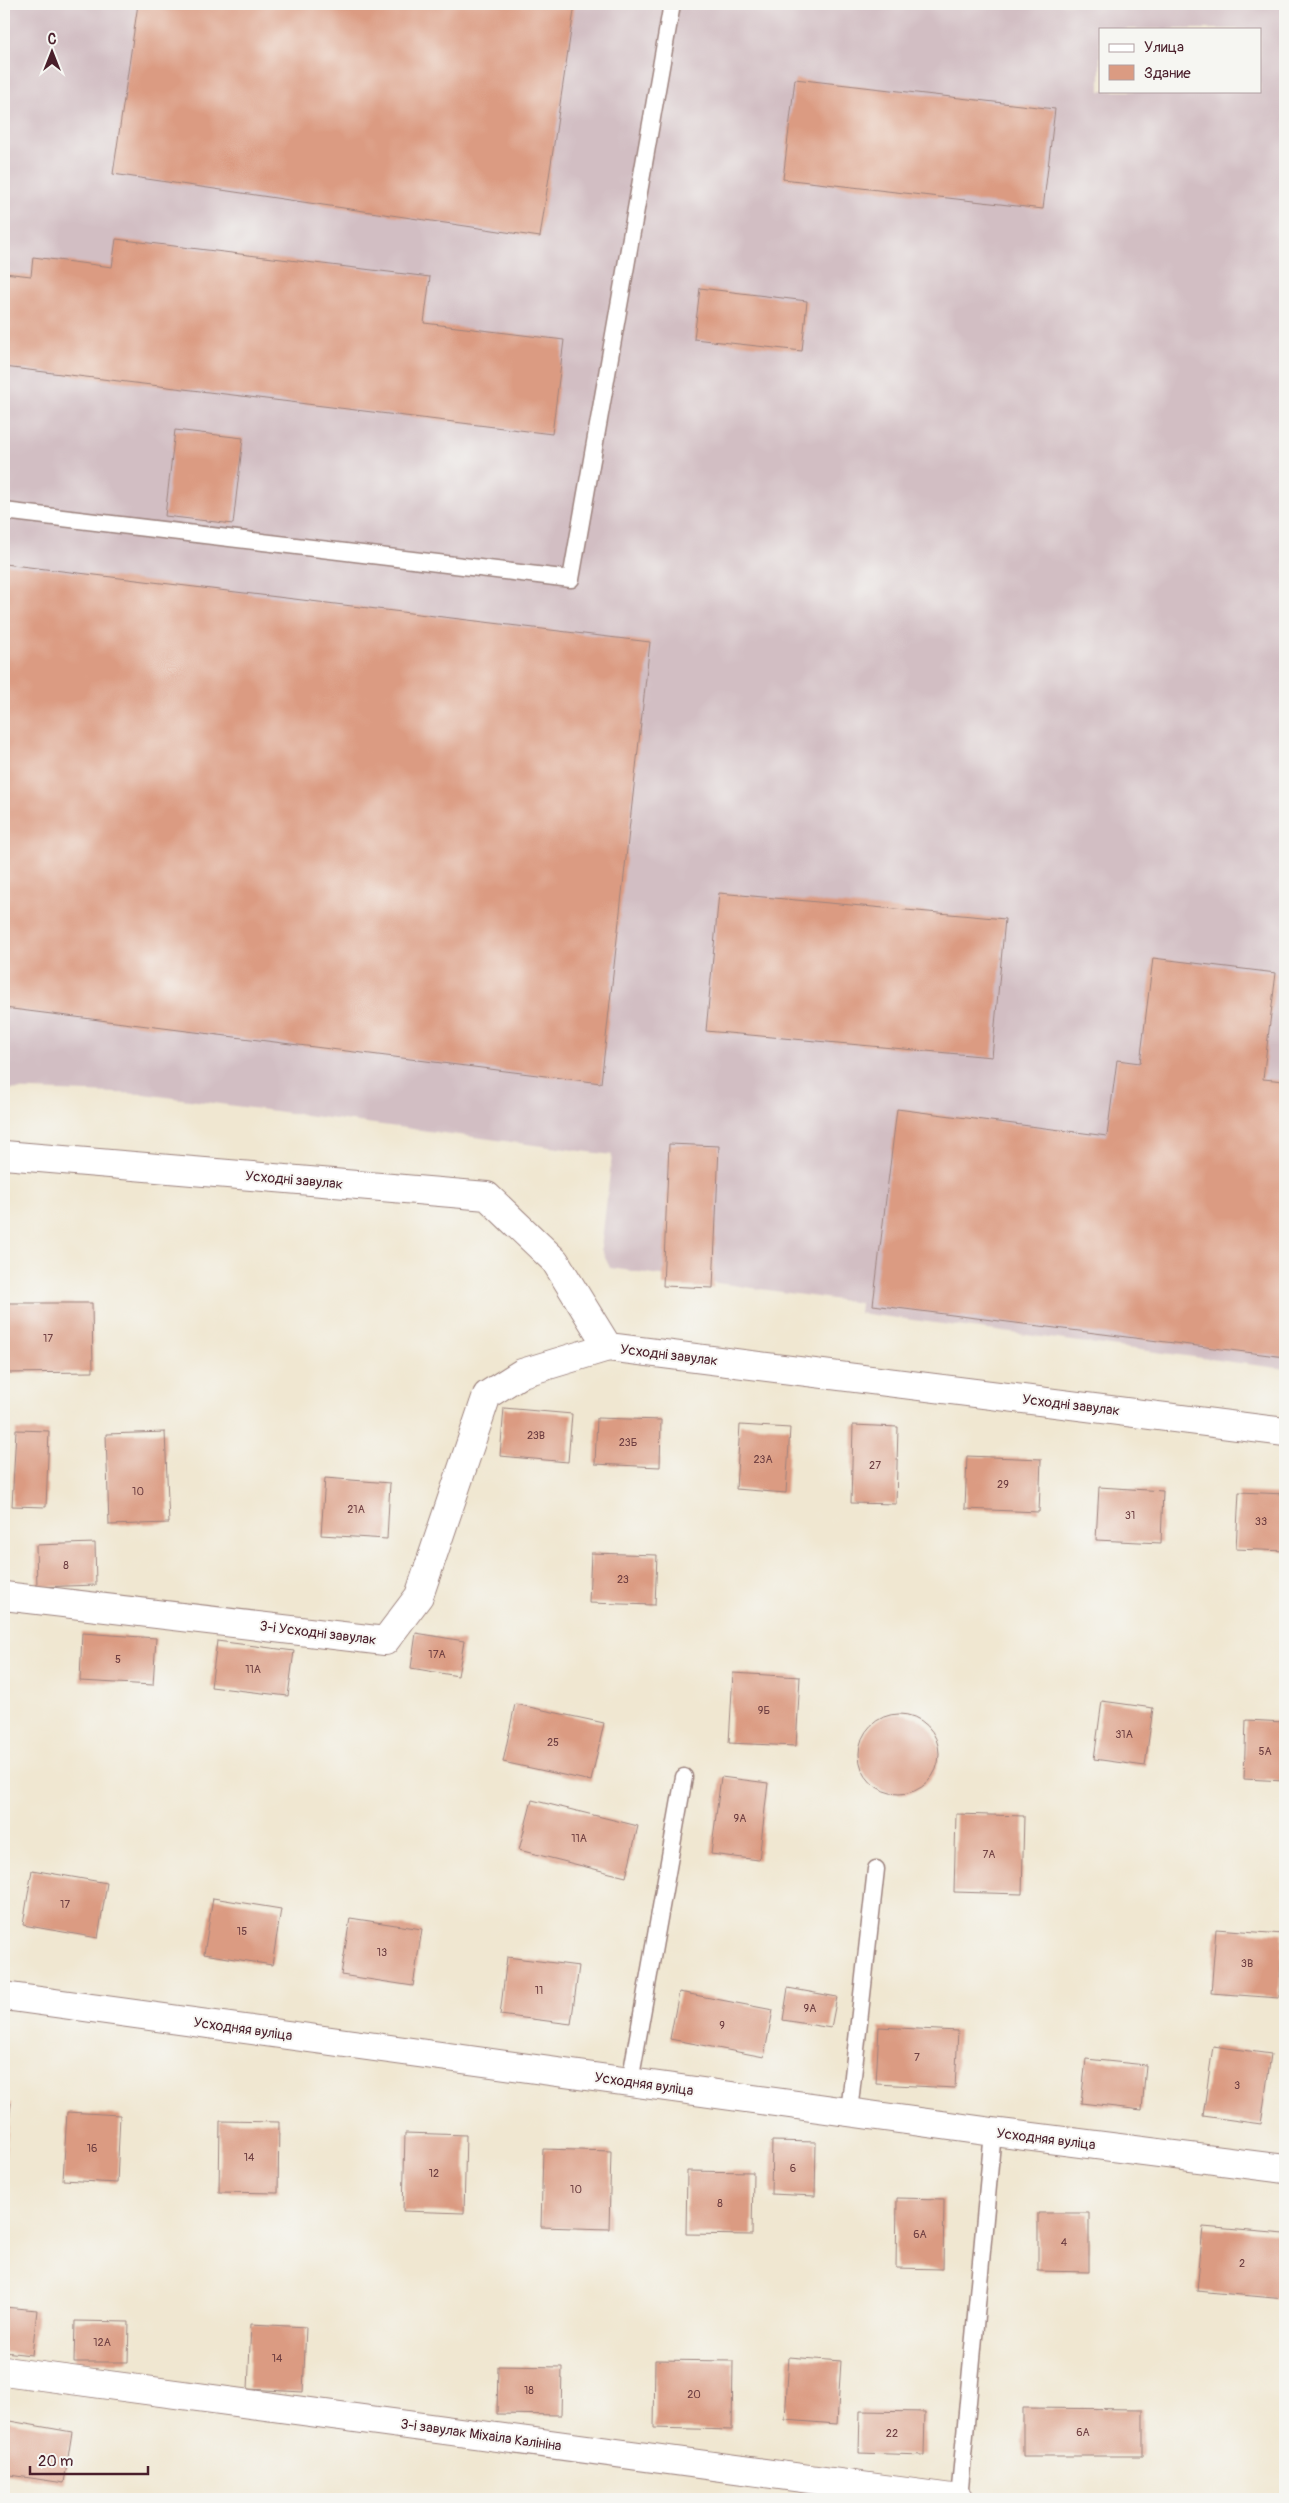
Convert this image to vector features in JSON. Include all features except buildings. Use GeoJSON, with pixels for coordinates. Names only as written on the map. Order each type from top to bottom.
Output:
{"type":"FeatureCollection","features":[{"type":"Feature","properties":{"kind":"street","name":"Усходні завулак"},"geometry":{"type":"LineString","coordinates":[[4,1155],[487,1196],[555,1261],[608,1347],[1285,1432]]}},
{"type":"Feature","properties":{"kind":"street","name":"3-і Усходні завулак"},"geometry":{"type":"LineString","coordinates":[[4,1596],[385,1641],[419,1596],[487,1396],[522,1373],[608,1347]]}},
{"type":"Feature","properties":{"kind":"street","name":"Усходняя вуліца"},"geometry":{"type":"LineString","coordinates":[[4,1996],[993,2132],[1285,2169]]}},
{"type":"Feature","properties":{"kind":"street","name":"3-і завулак Міхаіла Калініна"},"geometry":{"type":"LineString","coordinates":[[4,2371],[958,2499]]}},
{"type":"Feature","properties":{"kind":"lane"},"geometry":{"type":"LineString","coordinates":[[4,511],[571,579],[672,4]]}},
{"type":"Feature","properties":{"kind":"lane"},"geometry":{"type":"LineString","coordinates":[[630,2082],[684,1777]]}},
{"type":"Feature","properties":{"kind":"lane"},"geometry":{"type":"LineString","coordinates":[[849,2112],[876,1869]]}},
{"type":"Feature","properties":{"kind":"lane"},"geometry":{"type":"LineString","coordinates":[[958,2499],[993,2132]]}},
{"type":"Feature","properties":{"kind":"shaded area"},"geometry":{"type":"Polygon","coordinates":[[[4,4],[1285,4],[1285,1369],[859,1313],[860,1303],[610,1268],[601,1249],[612,1155],[143,1094],[4,1089],[4,4]]]}}]}
